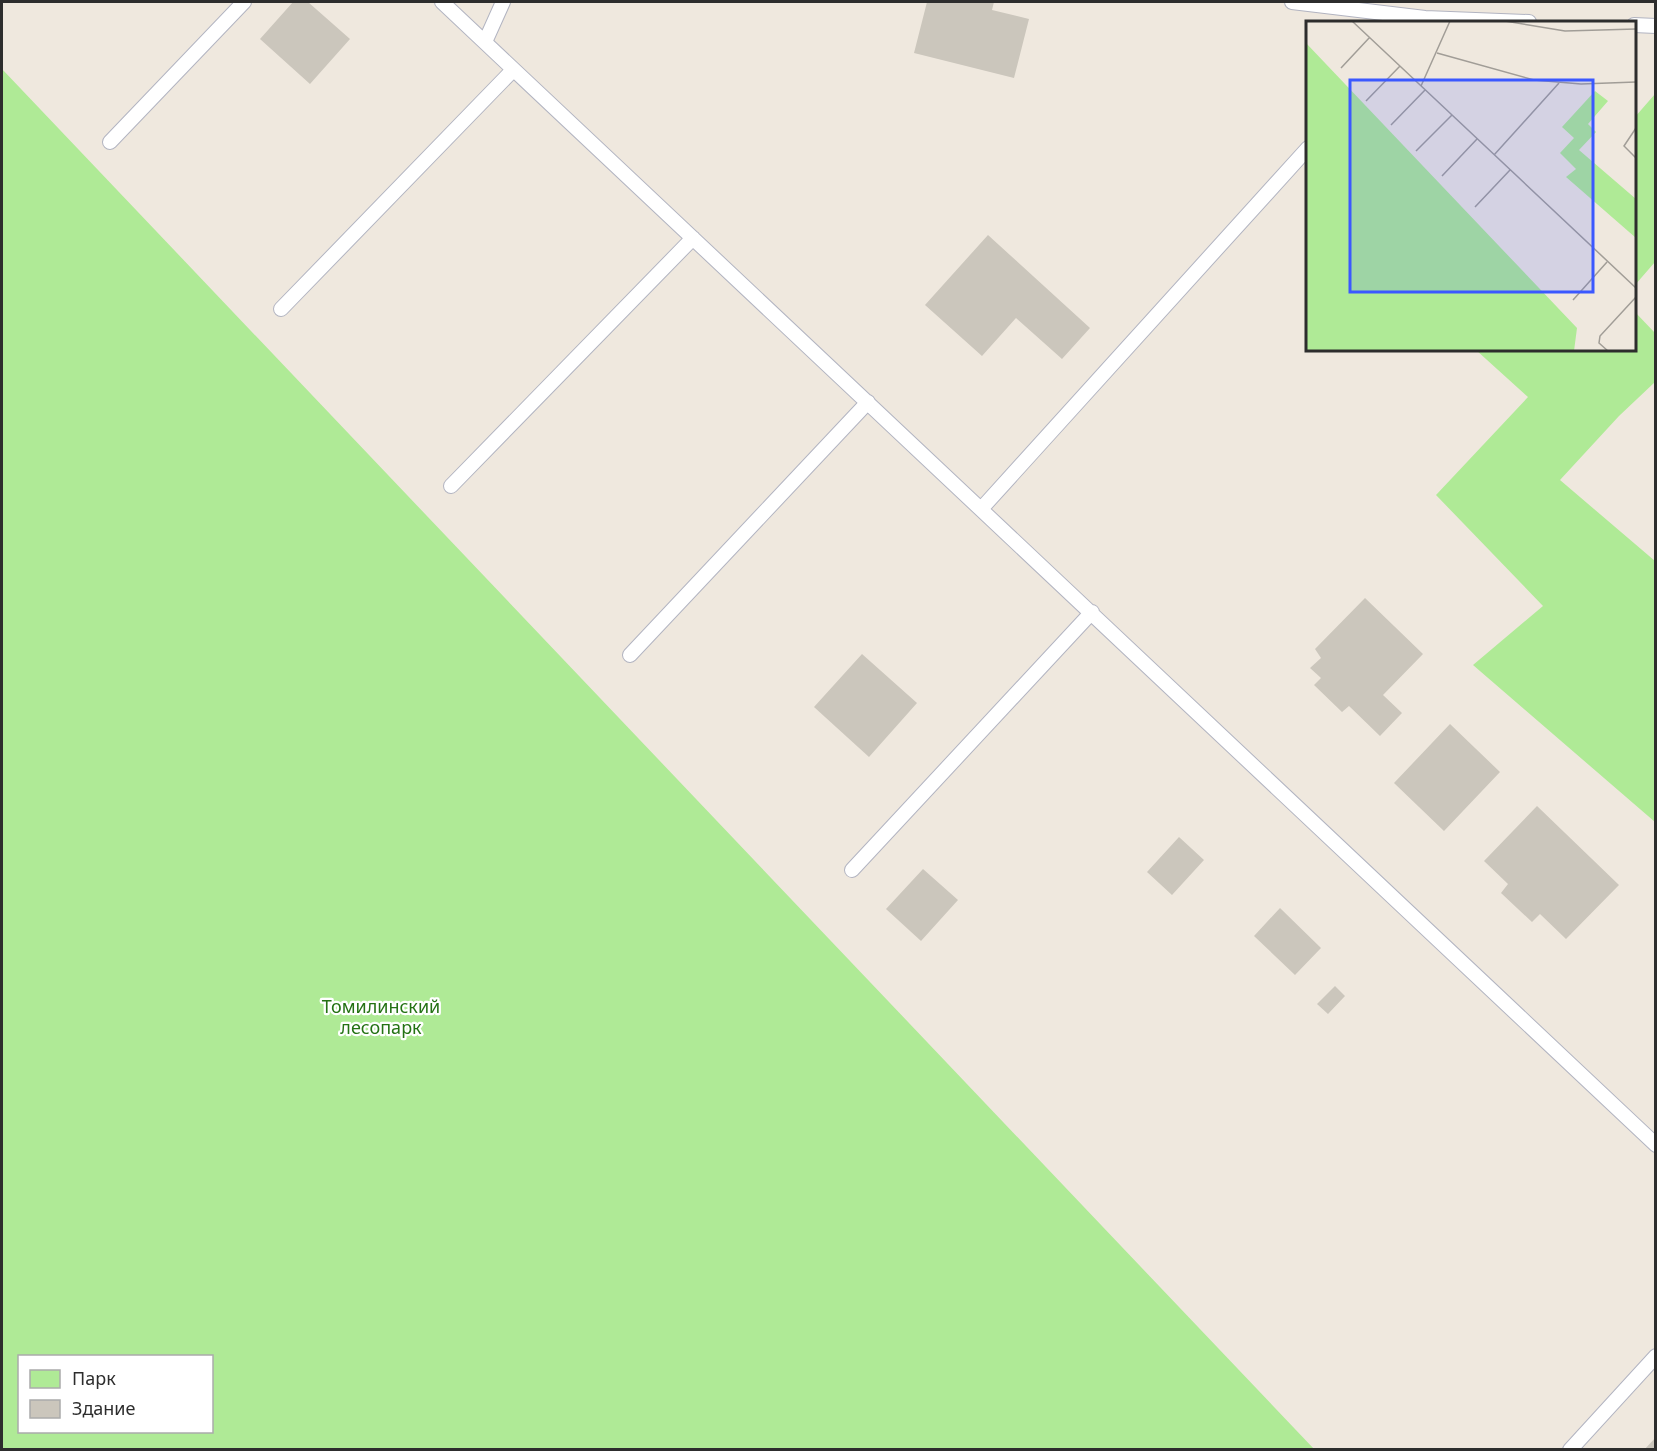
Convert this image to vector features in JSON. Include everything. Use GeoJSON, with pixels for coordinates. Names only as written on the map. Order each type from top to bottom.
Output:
{"type":"FeatureCollection","features":[{"type":"Feature","properties":{"kind":"lane"},"geometry":{"type":"LineString","coordinates":[[110,142],[244,2]]}},
{"type":"Feature","properties":{"kind":"lane"},"geometry":{"type":"LineString","coordinates":[[442,2],[982,508],[1656,1146]]}},
{"type":"Feature","properties":{"kind":"lane"},"geometry":{"type":"LineString","coordinates":[[485,42],[504,2]]}},
{"type":"Feature","properties":{"kind":"lane"},"geometry":{"type":"LineString","coordinates":[[1292,2],[1423,20],[1476,21]]}},
{"type":"Feature","properties":{"kind":"lane"},"geometry":{"type":"LineString","coordinates":[[1636,26],[1656,26]]}},
{"type":"Feature","properties":{"kind":"lane"},"geometry":{"type":"LineString","coordinates":[[281,309],[513,70]]}},
{"type":"Feature","properties":{"kind":"lane"},"geometry":{"type":"LineString","coordinates":[[982,508],[1306,150]]}},
{"type":"Feature","properties":{"kind":"lane"},"geometry":{"type":"LineString","coordinates":[[451,486],[693,238]]}},
{"type":"Feature","properties":{"kind":"lane"},"geometry":{"type":"LineString","coordinates":[[630,655],[868,402]]}},
{"type":"Feature","properties":{"kind":"lane"},"geometry":{"type":"LineString","coordinates":[[852,870],[1092,612]]}},
{"type":"Feature","properties":{"kind":"lane"},"geometry":{"type":"LineString","coordinates":[[1570,1449],[1656,1356]]}},
{"type":"Feature","properties":{"kind":"green space","name":"Томилинский лесопарк"},"geometry":{"type":"Polygon","coordinates":[[[2,69],[1314,1449],[2,1449],[2,69]]]}},
{"type":"Feature","properties":{"kind":"green space"},"geometry":{"type":"Polygon","coordinates":[[[1655,94],[1655,262],[1636,284],[1636,116],[1655,94]]]}},
{"type":"Feature","properties":{"kind":"green space"},"geometry":{"type":"Polygon","coordinates":[[[1636,313],[1655,333],[1655,382],[1619,416],[1560,480],[1655,561],[1655,822],[1473,665],[1543,606],[1436,495],[1528,397],[1477,351],[1636,351],[1636,313]]]}},
{"type":"Feature","properties":{"kind":"building"},"geometry":{"type":"Polygon","coordinates":[[[293,2],[308,2],[350,39],[310,84],[260,39],[293,2]]]}},
{"type":"Feature","properties":{"kind":"building"},"geometry":{"type":"Polygon","coordinates":[[[927,2],[994,2],[992,10],[1029,19],[1014,78],[914,53],[927,2]]]}},
{"type":"Feature","properties":{"kind":"building"},"geometry":{"type":"Polygon","coordinates":[[[988,235],[1090,328],[1062,359],[1016,318],[982,356],[925,305],[988,235]]]}},
{"type":"Feature","properties":{"kind":"building"},"geometry":{"type":"Polygon","coordinates":[[[1365,598],[1423,654],[1383,695],[1402,713],[1380,736],[1349,706],[1342,712],[1314,685],[1321,678],[1310,668],[1321,658],[1315,649],[1365,598]]]}},
{"type":"Feature","properties":{"kind":"building"},"geometry":{"type":"Polygon","coordinates":[[[862,654],[917,703],[869,757],[814,707],[862,654]]]}},
{"type":"Feature","properties":{"kind":"building"},"geometry":{"type":"Polygon","coordinates":[[[1450,724],[1500,772],[1444,831],[1394,783],[1450,724]]]}},
{"type":"Feature","properties":{"kind":"building"},"geometry":{"type":"Polygon","coordinates":[[[1537,806],[1619,885],[1566,939],[1540,914],[1532,922],[1501,893],[1508,884],[1484,861],[1537,806]]]}},
{"type":"Feature","properties":{"kind":"building"},"geometry":{"type":"Polygon","coordinates":[[[1179,837],[1204,860],[1172,895],[1147,872],[1179,837]]]}},
{"type":"Feature","properties":{"kind":"building"},"geometry":{"type":"Polygon","coordinates":[[[923,869],[958,900],[921,941],[886,909],[923,869]]]}},
{"type":"Feature","properties":{"kind":"building"},"geometry":{"type":"Polygon","coordinates":[[[1280,908],[1321,948],[1295,975],[1254,936],[1280,908]]]}},
{"type":"Feature","properties":{"kind":"building"},"geometry":{"type":"Polygon","coordinates":[[[1335,986],[1345,996],[1328,1014],[1317,1004],[1335,986]]]}},
{"type":"Feature","properties":{"kind":"building"},"geometry":{"type":"Polygon","coordinates":[[[1656,1437],[1656,1450],[1644,1450],[1656,1437]]]}}]}
